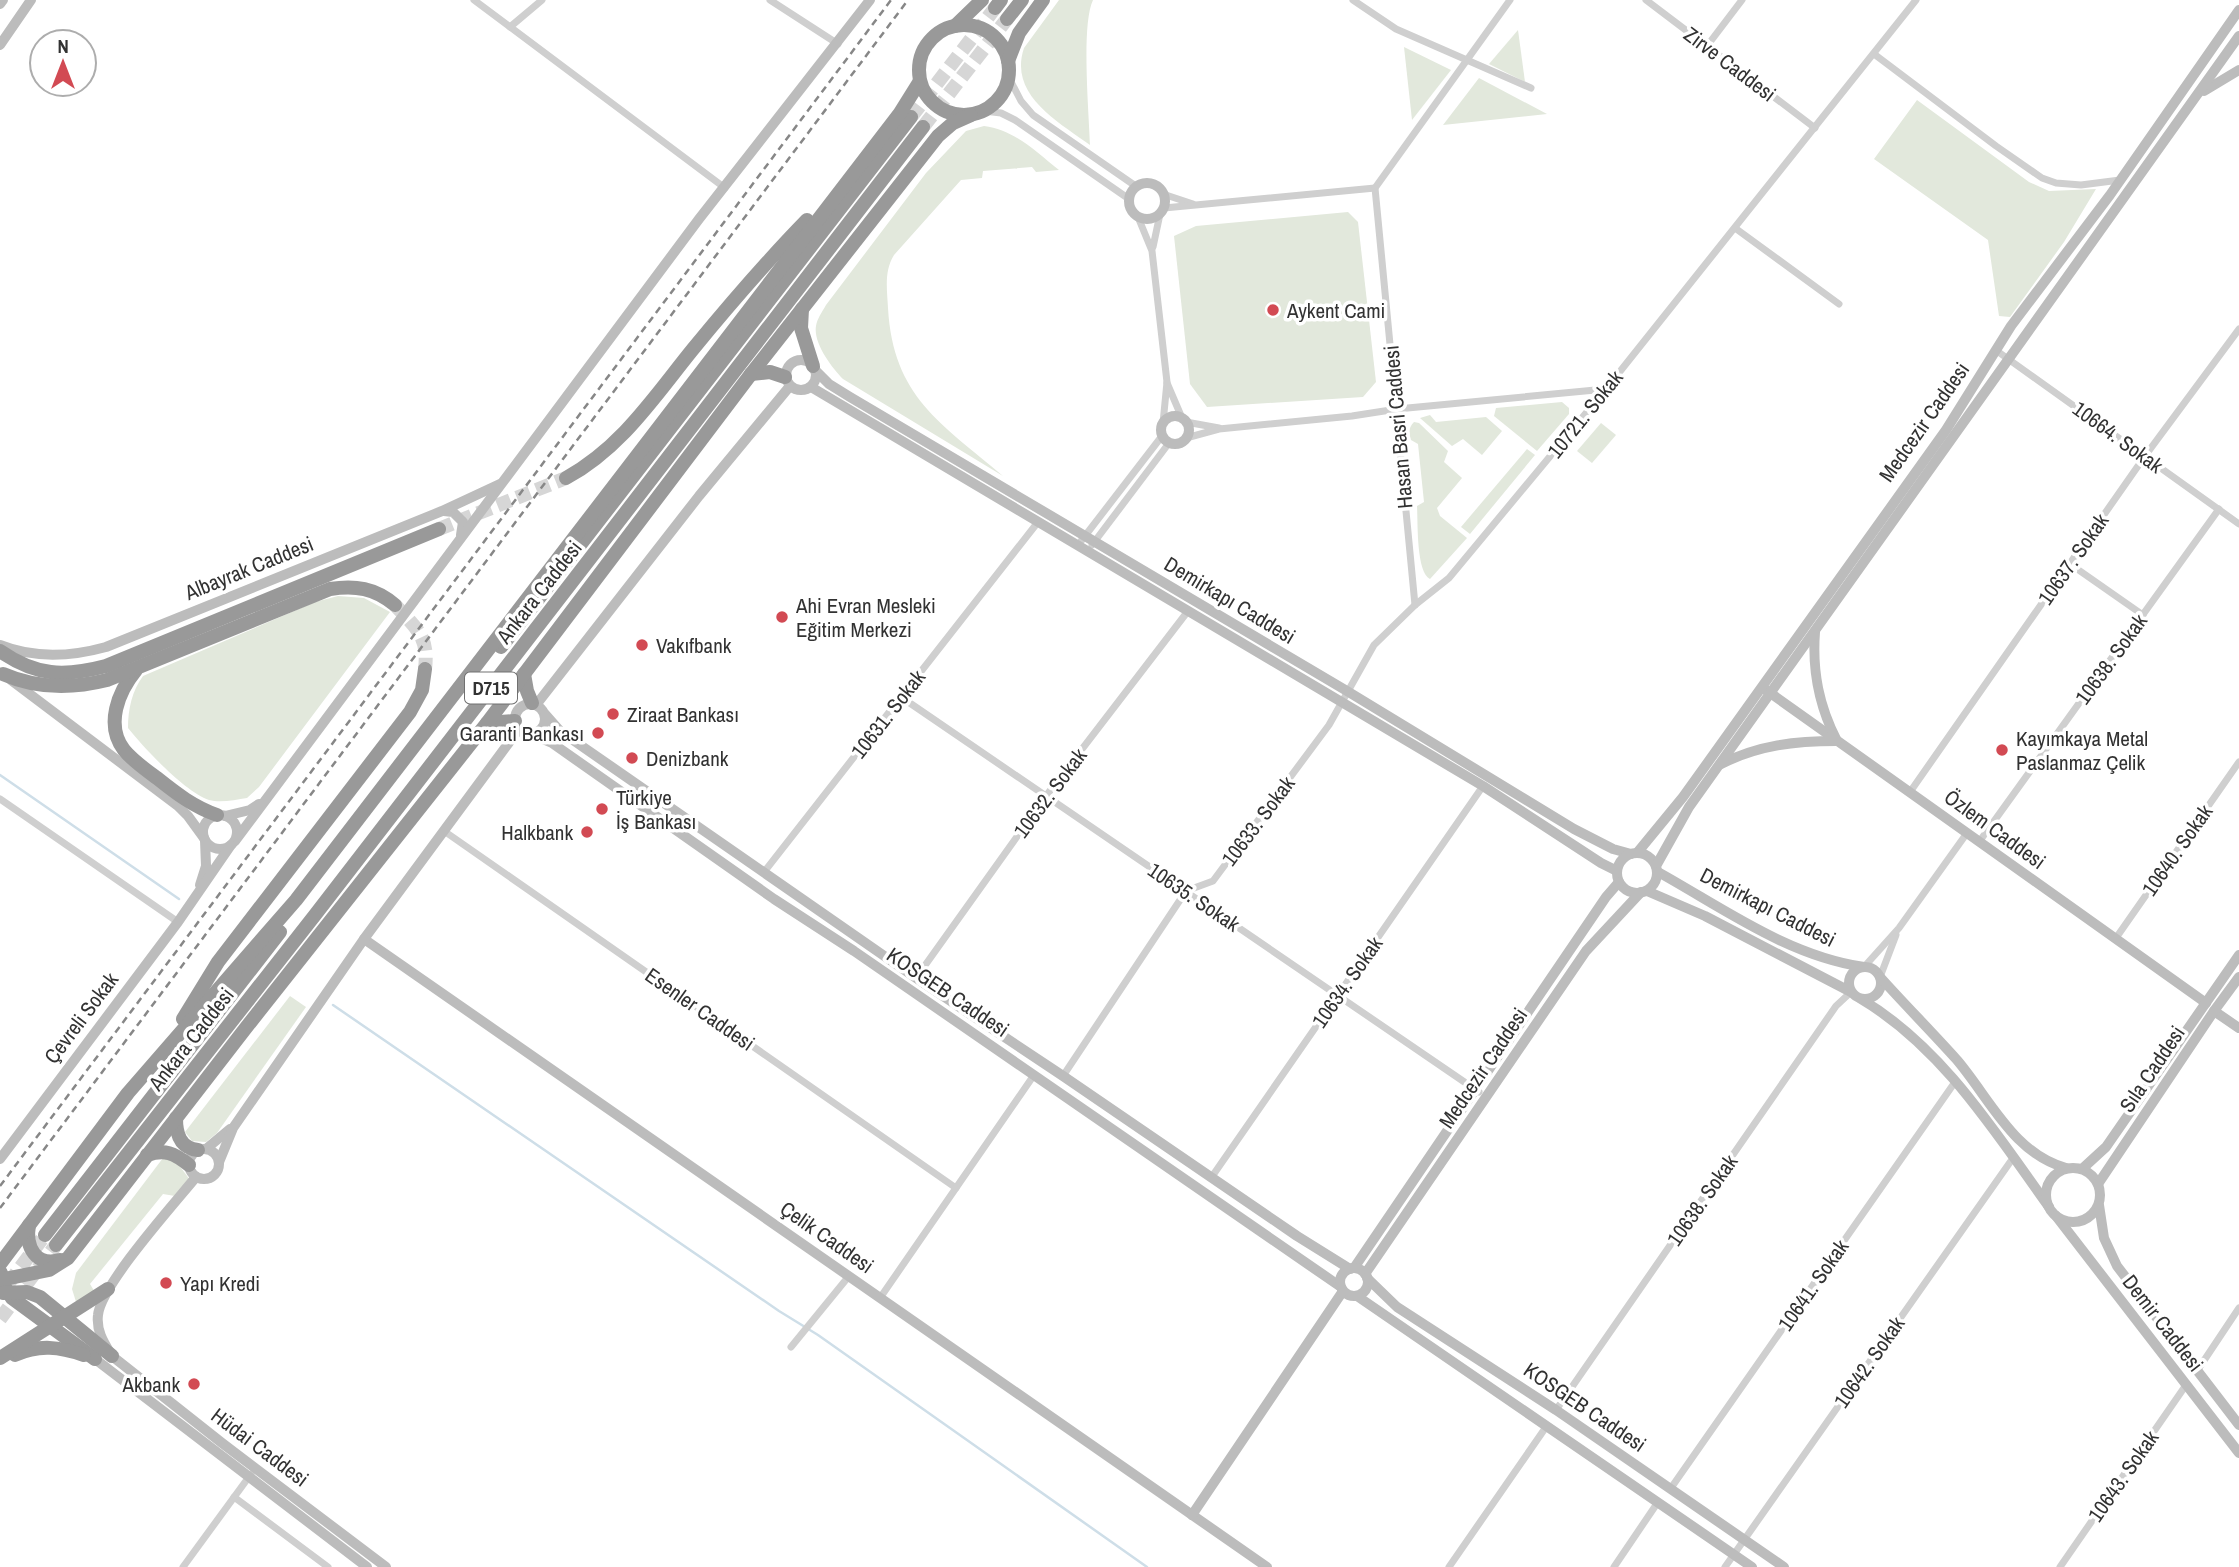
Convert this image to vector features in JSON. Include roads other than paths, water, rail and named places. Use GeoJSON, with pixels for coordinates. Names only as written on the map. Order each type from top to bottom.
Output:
{"type":"FeatureCollection","features":[{"type":"Feature","properties":{"kind":"highway"},"geometry":{"type":"LineString","coordinates":[[955,26],[982,0]]}},
{"type":"Feature","properties":{"kind":"highway"},"geometry":{"type":"LineString","coordinates":[[1007,19],[1022,0]]}},
{"type":"Feature","properties":{"kind":"highway"},"geometry":{"type":"LineString","coordinates":[[2,1286],[56,1267],[74,1251],[487,723],[802,307],[938,136],[953,122],[978,113],[1002,94],[1019,33],[1043,0]]}},
{"type":"Feature","properties":{"kind":"highway"},"geometry":{"type":"LineString","coordinates":[[978,113],[958,115],[945,111],[934,104],[925,93],[920,81],[919,67],[926,47],[942,31],[955,26],[969,26],[989,33],[1003,48],[1008,69]]}},
{"type":"Feature","properties":{"kind":"highway"},"geometry":{"type":"LineString","coordinates":[[2,1286],[2,1261],[128,1093],[296,900],[900,113],[920,81]]}},
{"type":"Feature","properties":{"kind":"highway","name":"Ankara Caddesi"},"geometry":{"type":"LineString","coordinates":[[917,122],[584,568],[315,915],[50,1240],[917,122]]}},
{"type":"Feature","properties":{"kind":"highway"},"geometry":{"type":"LineString","coordinates":[[566,478],[595,461],[621,437],[741,290],[809,218],[837,193]]}},
{"type":"Feature","properties":{"kind":"highway"},"geometry":{"type":"LineString","coordinates":[[802,307],[801,328],[814,368]]}},
{"type":"Feature","properties":{"kind":"highway"},"geometry":{"type":"LineString","coordinates":[[751,374],[771,372],[788,382]]}},
{"type":"Feature","properties":{"kind":"highway"},"geometry":{"type":"LineString","coordinates":[[584,568],[677,472]]}},
{"type":"Feature","properties":{"kind":"highway"},"geometry":{"type":"LineString","coordinates":[[0,651],[22,665],[47,672],[74,673],[106,666],[439,529]]}},
{"type":"Feature","properties":{"kind":"highway"},"geometry":{"type":"LineString","coordinates":[[1,673],[30,684],[69,686],[107,680],[330,589],[363,589],[385,597],[395,605]]}},
{"type":"Feature","properties":{"kind":"highway"},"geometry":{"type":"LineString","coordinates":[[159,1057],[218,962],[410,712],[422,690],[425,668]]}},
{"type":"Feature","properties":{"kind":"highway"},"geometry":{"type":"LineString","coordinates":[[137,669],[117,701],[115,719],[119,742],[129,755],[183,799],[221,816]]}},
{"type":"Feature","properties":{"kind":"highway"},"geometry":{"type":"LineString","coordinates":[[524,674],[527,691],[534,704]]}},
{"type":"Feature","properties":{"kind":"highway"},"geometry":{"type":"LineString","coordinates":[[487,723],[517,725]]}},
{"type":"Feature","properties":{"kind":"highway"},"geometry":{"type":"LineString","coordinates":[[245,1029],[315,915]]}},
{"type":"Feature","properties":{"kind":"highway"},"geometry":{"type":"LineString","coordinates":[[176,1118],[180,1140],[188,1148],[202,1150]]}},
{"type":"Feature","properties":{"kind":"highway"},"geometry":{"type":"LineString","coordinates":[[147,1155],[169,1152],[193,1170]]}},
{"type":"Feature","properties":{"kind":"highway"},"geometry":{"type":"LineString","coordinates":[[30,1224],[28,1243],[37,1258],[53,1262],[74,1251]]}},
{"type":"Feature","properties":{"kind":"highway"},"geometry":{"type":"LineString","coordinates":[[2,1286],[40,1297],[113,1356]]}},
{"type":"Feature","properties":{"kind":"highway"},"geometry":{"type":"LineString","coordinates":[[2,1286],[95,1359]]}},
{"type":"Feature","properties":{"kind":"highway"},"geometry":{"type":"LineString","coordinates":[[0,1358],[108,1289]]}},
{"type":"Feature","properties":{"kind":"highway"},"geometry":{"type":"LineString","coordinates":[[0,1366],[21,1352],[43,1347],[71,1351],[95,1359]]}},
{"type":"Feature","properties":{"kind":"street"},"geometry":{"type":"LineString","coordinates":[[0,45],[31,0]]}},
{"type":"Feature","properties":{"kind":"street"},"geometry":{"type":"LineString","coordinates":[[474,0],[725,188]]}},
{"type":"Feature","properties":{"kind":"street"},"geometry":{"type":"LineString","coordinates":[[510,27],[542,0]]}},
{"type":"Feature","properties":{"kind":"street"},"geometry":{"type":"LineString","coordinates":[[770,0],[838,44]]}},
{"type":"Feature","properties":{"kind":"street"},"geometry":{"type":"LineString","coordinates":[[194,900],[233,843],[459,541],[870,0]]}},
{"type":"Feature","properties":{"kind":"street"},"geometry":{"type":"LineString","coordinates":[[1353,0],[1396,29],[1531,88]]}},
{"type":"Feature","properties":{"kind":"street"},"geometry":{"type":"LineString","coordinates":[[1138,217],[1149,219],[1162,211],[1196,205],[1376,188],[1510,0]]}},
{"type":"Feature","properties":{"kind":"street","name":"Zirve Caddesi"},"geometry":{"type":"LineString","coordinates":[[1646,0],[1815,128]]}},
{"type":"Feature","properties":{"kind":"street"},"geometry":{"type":"LineString","coordinates":[[1707,46],[1742,0]]}},
{"type":"Feature","properties":{"kind":"street","name":"10721. Sokak"},"geometry":{"type":"LineString","coordinates":[[1344,696],[1374,645],[1415,604],[1449,578],[1606,389],[1916,0]]}},
{"type":"Feature","properties":{"kind":"street","name":"Medcezir Caddesi"},"geometry":{"type":"LineString","coordinates":[[1634,853],[1683,797],[1765,690],[1946,430],[2011,326],[2120,180],[2239,10]]}},
{"type":"Feature","properties":{"kind":"street","name":"Medcezir Caddesi"},"geometry":{"type":"LineString","coordinates":[[1657,869],[1680,821],[1719,765],[1765,690],[1815,631],[2239,36]]}},
{"type":"Feature","properties":{"kind":"street"},"geometry":{"type":"LineString","coordinates":[[1874,54],[2042,178],[2056,183],[2081,185],[2120,180]]}},
{"type":"Feature","properties":{"kind":"street"},"geometry":{"type":"LineString","coordinates":[[1008,69],[1021,102],[1039,120],[1137,187]]}},
{"type":"Feature","properties":{"kind":"street"},"geometry":{"type":"LineString","coordinates":[[2196,97],[2239,70]]}},
{"type":"Feature","properties":{"kind":"street"},"geometry":{"type":"LineString","coordinates":[[978,113],[1001,113],[1015,120],[1129,199]]}},
{"type":"Feature","properties":{"kind":"street"},"geometry":{"type":"LineString","coordinates":[[1196,205],[1163,194],[1158,187],[1150,184],[1137,187],[1129,199],[1131,210],[1138,217],[1152,251],[1167,383],[1164,423],[1161,429],[1166,440],[1177,444],[1186,438],[1219,429],[1606,389]]}},
{"type":"Feature","properties":{"kind":"street","name":"Hasan Basri Caddesi"},"geometry":{"type":"LineString","coordinates":[[1376,188],[1415,604]]}},
{"type":"Feature","properties":{"kind":"street"},"geometry":{"type":"LineString","coordinates":[[1152,251],[1162,211],[1163,194]]}},
{"type":"Feature","properties":{"kind":"street"},"geometry":{"type":"LineString","coordinates":[[1735,228],[1839,304]]}},
{"type":"Feature","properties":{"kind":"street","name":"10637. Sokak"},"geometry":{"type":"LineString","coordinates":[[1910,792],[2145,456],[2239,329]]}},
{"type":"Feature","properties":{"kind":"street","name":"10664. Sokak"},"geometry":{"type":"LineString","coordinates":[[1997,351],[2239,524]]}},
{"type":"Feature","properties":{"kind":"street"},"geometry":{"type":"LineString","coordinates":[[193,1170],[205,1179],[211,1178],[218,1171],[233,1128],[517,725],[519,708],[534,704],[699,496],[788,382],[787,368],[795,361],[804,360],[814,368],[816,377],[811,387],[803,391],[788,382]]}},
{"type":"Feature","properties":{"kind":"street","name":"Demirkapı Caddesi"},"geometry":{"type":"LineString","coordinates":[[814,368],[829,384],[849,397],[1086,543],[1344,696],[1574,829],[1613,849],[1634,853]]}},
{"type":"Feature","properties":{"kind":"street"},"geometry":{"type":"LineString","coordinates":[[1167,383],[1189,430],[1186,438]]}},
{"type":"Feature","properties":{"kind":"street","name":"Demirkapı Caddesi"},"geometry":{"type":"LineString","coordinates":[[811,387],[1038,522],[1086,543],[1188,611],[1344,696],[1618,876]]}},
{"type":"Feature","properties":{"kind":"street"},"geometry":{"type":"LineString","coordinates":[[1164,423],[1170,418],[1219,429]]}},
{"type":"Feature","properties":{"kind":"street"},"geometry":{"type":"LineString","coordinates":[[1086,543],[1166,440]]}},
{"type":"Feature","properties":{"kind":"street","name":"Albayrak Caddesi"},"geometry":{"type":"LineString","coordinates":[[0,645],[46,656],[74,654],[106,647],[442,511],[505,481]]}},
{"type":"Feature","properties":{"kind":"street","name":"10638. Sokak"},"geometry":{"type":"LineString","coordinates":[[1979,842],[2219,509]]}},
{"type":"Feature","properties":{"kind":"street"},"geometry":{"type":"LineString","coordinates":[[442,511],[453,512],[463,522],[459,541]]}},
{"type":"Feature","properties":{"kind":"street","name":"10631. Sokak"},"geometry":{"type":"LineString","coordinates":[[764,872],[1038,522]]}},
{"type":"Feature","properties":{"kind":"street"},"geometry":{"type":"LineString","coordinates":[[2070,564],[2143,615]]}},
{"type":"Feature","properties":{"kind":"street","name":"10632. Sokak"},"geometry":{"type":"LineString","coordinates":[[916,978],[1046,796],[1188,611]]}},
{"type":"Feature","properties":{"kind":"street"},"geometry":{"type":"LineString","coordinates":[[1719,765],[1750,751],[1783,743],[1837,741],[1817,688],[1815,631]]}},
{"type":"Feature","properties":{"kind":"street"},"geometry":{"type":"LineString","coordinates":[[1,673],[178,806],[204,839],[216,849],[224,849],[233,843],[237,833],[236,826],[221,816]]}},
{"type":"Feature","properties":{"kind":"street","name":"Özlem Caddesi"},"geometry":{"type":"LineString","coordinates":[[1765,690],[2239,1028]]}},
{"type":"Feature","properties":{"kind":"street","name":"10633. Sokak"},"geometry":{"type":"LineString","coordinates":[[1186,891],[1213,881],[1329,725],[1344,696]]}},
{"type":"Feature","properties":{"kind":"street","name":"10635. Sokak"},"geometry":{"type":"LineString","coordinates":[[901,697],[1486,1097]]}},
{"type":"Feature","properties":{"kind":"street"},"geometry":{"type":"LineString","coordinates":[[517,725],[531,734],[542,727],[545,715],[534,704]]}},
{"type":"Feature","properties":{"kind":"street","name":"KOSGEB Caddesi"},"geometry":{"type":"LineString","coordinates":[[545,715],[561,731],[916,978],[1297,1236],[1352,1269]]}},
{"type":"Feature","properties":{"kind":"street","name":"KOSGEB Caddesi"},"geometry":{"type":"LineString","coordinates":[[531,734],[552,743],[774,899],[1342,1289]]}},
{"type":"Feature","properties":{"kind":"street","name":"10640. Sokak"},"geometry":{"type":"LineString","coordinates":[[2116,939],[2239,762]]}},
{"type":"Feature","properties":{"kind":"street","name":"10634. Sokak"},"geometry":{"type":"LineString","coordinates":[[1211,1178],[1483,786]]}},
{"type":"Feature","properties":{"kind":"street"},"geometry":{"type":"LineString","coordinates":[[194,900],[206,866],[204,824],[210,818],[250,810],[267,798]]}},
{"type":"Feature","properties":{"kind":"street"},"geometry":{"type":"LineString","coordinates":[[1,803],[178,922]]}},
{"type":"Feature","properties":{"kind":"street","name":"Esenler Caddesi"},"geometry":{"type":"LineString","coordinates":[[444,831],[956,1188]]}},
{"type":"Feature","properties":{"kind":"street"},"geometry":{"type":"LineString","coordinates":[[1864,967],[1899,928],[1967,833]]}},
{"type":"Feature","properties":{"kind":"street"},"geometry":{"type":"LineString","coordinates":[[1634,853],[1649,856],[1657,869],[1655,883],[1644,892],[1631,892],[1618,876],[1622,861],[1634,853]]}},
{"type":"Feature","properties":{"kind":"street","name":"Demirkapı Caddesi"},"geometry":{"type":"LineString","coordinates":[[1657,869],[1715,905],[1809,954],[1864,967]]}},
{"type":"Feature","properties":{"kind":"street","name":"Medcezir Caddesi"},"geometry":{"type":"LineString","coordinates":[[1352,1269],[1618,876]]}},
{"type":"Feature","properties":{"kind":"street"},"geometry":{"type":"LineString","coordinates":[[1063,1076],[1186,891]]}},
{"type":"Feature","properties":{"kind":"street","name":"Medcezir Caddesi"},"geometry":{"type":"LineString","coordinates":[[1366,1276],[1586,951],[1644,892]]}},
{"type":"Feature","properties":{"kind":"street","name":"Demirkapı Caddesi"},"geometry":{"type":"LineString","coordinates":[[1644,892],[1705,916],[1851,992]]}},
{"type":"Feature","properties":{"kind":"street","name":"Çevreli Sokak"},"geometry":{"type":"LineString","coordinates":[[0,1159],[194,900]]}},
{"type":"Feature","properties":{"kind":"street"},"geometry":{"type":"LineString","coordinates":[[1899,928],[1880,977],[1878,994],[1870,999],[1861,999],[1851,992],[1848,986],[1854,970],[1872,968],[1880,977],[1959,1063],[2019,1140],[2045,1161],[2090,1173],[2098,1184],[2101,1198],[2091,1215],[2080,1221],[2067,1222],[2052,1211],[2046,1198],[2048,1184],[2053,1176],[2066,1168]]}},
{"type":"Feature","properties":{"kind":"street","name":"Çelik Caddesi"},"geometry":{"type":"LineString","coordinates":[[364,939],[1267,1567]]}},
{"type":"Feature","properties":{"kind":"street"},"geometry":{"type":"LineString","coordinates":[[2082,1169],[2106,1146],[2210,1007],[2239,955]]}},
{"type":"Feature","properties":{"kind":"street","name":"Sıla Caddesi"},"geometry":{"type":"LineString","coordinates":[[2098,1184],[2210,1007],[2239,977]]}},
{"type":"Feature","properties":{"kind":"street","name":"10638. Sokak"},"geometry":{"type":"LineString","coordinates":[[1556,1410],[1836,1006],[1851,992]]}},
{"type":"Feature","properties":{"kind":"street","name":"Demir Caddesi"},"geometry":{"type":"LineString","coordinates":[[1861,999],[1906,1030],[1955,1082],[2239,1453]]}},
{"type":"Feature","properties":{"kind":"street"},"geometry":{"type":"LineString","coordinates":[[880,1298],[1034,1075]]}},
{"type":"Feature","properties":{"kind":"street","name":"10641. Sokak"},"geometry":{"type":"LineString","coordinates":[[1671,1488],[1955,1082]]}},
{"type":"Feature","properties":{"kind":"street"},"geometry":{"type":"LineString","coordinates":[[113,1356],[101,1336],[98,1323],[100,1306],[108,1289],[193,1170],[191,1156],[233,1128]]}},
{"type":"Feature","properties":{"kind":"street"},"geometry":{"type":"LineString","coordinates":[[202,1150],[214,1152],[219,1162]]}},
{"type":"Feature","properties":{"kind":"street","name":"10642. Sokak"},"geometry":{"type":"LineString","coordinates":[[1725,1567],[2013,1158]]}},
{"type":"Feature","properties":{"kind":"street","name":"Demir Caddesi"},"geometry":{"type":"LineString","coordinates":[[2099,1205],[2104,1237],[2117,1266],[2239,1425]]}},
{"type":"Feature","properties":{"kind":"street"},"geometry":{"type":"LineString","coordinates":[[1192,1515],[1342,1289],[1343,1274],[1352,1269],[1366,1276],[1365,1291],[1357,1296],[1349,1296],[1342,1289]]}},
{"type":"Feature","properties":{"kind":"street"},"geometry":{"type":"LineString","coordinates":[[791,1347],[849,1276]]}},
{"type":"Feature","properties":{"kind":"street","name":"KOSGEB Caddesi"},"geometry":{"type":"LineString","coordinates":[[1366,1276],[1397,1307],[1556,1410],[1784,1567]]}},
{"type":"Feature","properties":{"kind":"street","name":"KOSGEB Caddesi"},"geometry":{"type":"LineString","coordinates":[[1357,1296],[1752,1567]]}},
{"type":"Feature","properties":{"kind":"street"},"geometry":{"type":"LineString","coordinates":[[2197,1371],[2239,1308]]}},
{"type":"Feature","properties":{"kind":"street","name":"Hüdai Caddesi"},"geometry":{"type":"LineString","coordinates":[[113,1356],[368,1567]]}},
{"type":"Feature","properties":{"kind":"street","name":"Hüdai Caddesi"},"geometry":{"type":"LineString","coordinates":[[95,1359],[386,1567]]}},
{"type":"Feature","properties":{"kind":"street","name":"10643. Sokak"},"geometry":{"type":"LineString","coordinates":[[2060,1567],[2186,1385]]}},
{"type":"Feature","properties":{"kind":"street"},"geometry":{"type":"LineString","coordinates":[[1449,1567],[1546,1427]]}},
{"type":"Feature","properties":{"kind":"street"},"geometry":{"type":"LineString","coordinates":[[183,1567],[252,1473]]}},
{"type":"Feature","properties":{"kind":"street"},"geometry":{"type":"LineString","coordinates":[[234,1497],[328,1567]]}},
{"type":"Feature","properties":{"kind":"street"},"geometry":{"type":"LineString","coordinates":[[1614,1567],[1658,1502]]}},
{"type":"Feature","properties":{"kind":"waterway"},"geometry":{"type":"LineString","coordinates":[[0,775],[179,899]]}},
{"type":"Feature","properties":{"kind":"waterway"},"geometry":{"type":"LineString","coordinates":[[333,1005],[818,1335],[1147,1567]]}},
{"type":"Feature","properties":{"kind":"tunnel"},"geometry":{"type":"LineString","coordinates":[[911,117],[995,8]]}},
{"type":"Feature","properties":{"kind":"tunnel"},"geometry":{"type":"LineString","coordinates":[[923,127],[1007,19]]}},
{"type":"Feature","properties":{"kind":"tunnel"},"geometry":{"type":"LineString","coordinates":[[439,529],[566,478]]}},
{"type":"Feature","properties":{"kind":"tunnel"},"geometry":{"type":"LineString","coordinates":[[395,605],[423,640],[425,669]]}},
{"type":"Feature","properties":{"kind":"tunnel"},"geometry":{"type":"LineString","coordinates":[[8,1284],[45,1235]]}},
{"type":"Feature","properties":{"kind":"tunnel"},"geometry":{"type":"LineString","coordinates":[[0,1319],[56,1245]]}},
{"type":"Feature","properties":{"kind":"railway"},"geometry":{"type":"LineString","coordinates":[[0,1186],[891,0]]}},
{"type":"Feature","properties":{"kind":"railway"},"geometry":{"type":"LineString","coordinates":[[0,1208],[908,0]]}},
{"type":"Feature","properties":{"kind":"place","name":"Aykent Cami"},"geometry":{"type":"Point","coordinates":[1273,310]}},
{"type":"Feature","properties":{"kind":"place","name":"Ahi Evran Mesleki Eğitim Merkezi"},"geometry":{"type":"Point","coordinates":[782,617]}},
{"type":"Feature","properties":{"kind":"place","name":"Vakıfbank"},"geometry":{"type":"Point","coordinates":[642,645]}},
{"type":"Feature","properties":{"kind":"place","name":"Ziraat Bankası"},"geometry":{"type":"Point","coordinates":[613,714]}},
{"type":"Feature","properties":{"kind":"place","name":"Garanti Bankası"},"geometry":{"type":"Point","coordinates":[598,733]}},
{"type":"Feature","properties":{"kind":"place","name":"Kayımkaya Metal Paslanmaz Çelik"},"geometry":{"type":"Point","coordinates":[2002,750]}},
{"type":"Feature","properties":{"kind":"place","name":"Denizbank"},"geometry":{"type":"Point","coordinates":[632,758]}},
{"type":"Feature","properties":{"kind":"place","name":"Türkiye İş Bankası"},"geometry":{"type":"Point","coordinates":[602,809]}},
{"type":"Feature","properties":{"kind":"place","name":"Halkbank"},"geometry":{"type":"Point","coordinates":[587,832]}},
{"type":"Feature","properties":{"kind":"place","name":"Yapı Kredi"},"geometry":{"type":"Point","coordinates":[166,1283]}},
{"type":"Feature","properties":{"kind":"place","name":"Akbank"},"geometry":{"type":"Point","coordinates":[194,1384]}}]}
